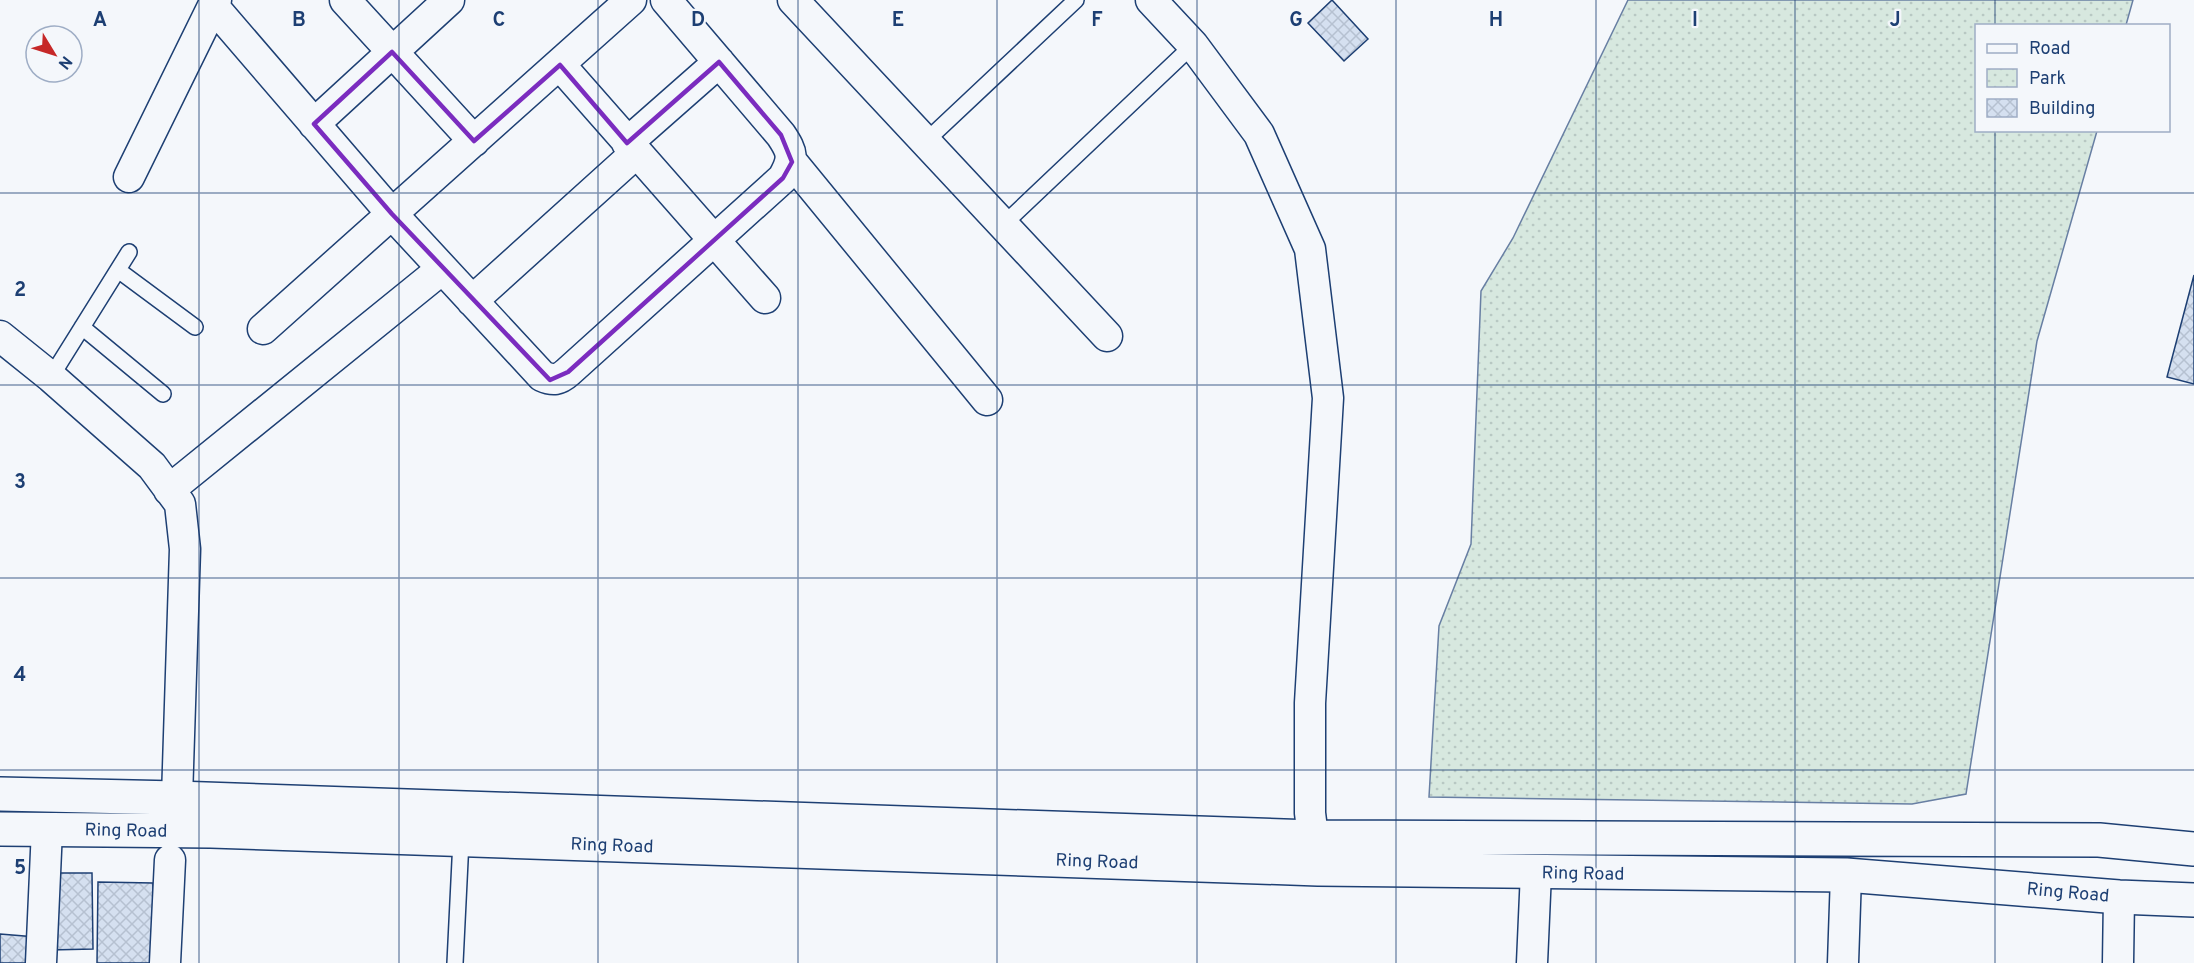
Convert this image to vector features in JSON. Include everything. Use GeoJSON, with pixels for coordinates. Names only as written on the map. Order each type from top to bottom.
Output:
{"type":"FeatureCollection","features":[{"type":"Feature","properties":{"kind":"street"},"geometry":{"type":"LineString","coordinates":[[345,0],[474,141]]}},
{"type":"Feature","properties":{"kind":"street"},"geometry":{"type":"LineString","coordinates":[[314,124],[449,0]]}},
{"type":"Feature","properties":{"kind":"street"},"geometry":{"type":"LineString","coordinates":[[263,329],[631,0]]}},
{"type":"Feature","properties":{"kind":"street"},"geometry":{"type":"LineString","coordinates":[[666,0],[781,135],[790,149],[792,162],[987,400]]}},
{"type":"Feature","properties":{"kind":"street"},"geometry":{"type":"LineString","coordinates":[[793,0],[1107,336]]}},
{"type":"Feature","properties":{"kind":"street"},"geometry":{"type":"LineString","coordinates":[[1151,0],[1193,45],[1259,134],[1310,249],[1328,398],[1310,703],[1315,853]]}},
{"type":"Feature","properties":{"kind":"street"},"geometry":{"type":"LineString","coordinates":[[129,177],[214,3],[392,214],[542,376],[550,380],[560,379],[783,178],[792,162]]}},
{"type":"Feature","properties":{"kind":"street"},"geometry":{"type":"LineString","coordinates":[[472,301],[719,62]]}},
{"type":"Feature","properties":{"kind":"street"},"geometry":{"type":"LineString","coordinates":[[560,65],[765,298]]}},
{"type":"Feature","properties":{"kind":"street"},"geometry":{"type":"LineString","coordinates":[[169,490],[442,269]]}},
{"type":"Feature","properties":{"kind":"street"},"geometry":{"type":"LineString","coordinates":[[0,336],[51,377],[152,466],[180,504],[185,549],[177,798],[165,963]]}},
{"type":"Feature","properties":{"kind":"street","name":"Ring Road"},"geometry":{"type":"LineString","coordinates":[[0,794],[177,798],[1315,853],[1536,872],[1846,875],[2119,897],[2194,900]]}},
{"type":"Feature","properties":{"kind":"street","name":"Ring Road"},"geometry":{"type":"LineString","coordinates":[[0,829],[47,829],[175,840],[461,840],[1315,853],[2099,840],[2194,849]]}},
{"type":"Feature","properties":{"kind":"street"},"geometry":{"type":"LineString","coordinates":[[41,963],[47,829]]}},
{"type":"Feature","properties":{"kind":"street"},"geometry":{"type":"LineString","coordinates":[[1532,963],[1536,872]]}},
{"type":"Feature","properties":{"kind":"street"},"geometry":{"type":"LineString","coordinates":[[1844,963],[1846,875]]}},
{"type":"Feature","properties":{"kind":"street"},"geometry":{"type":"LineString","coordinates":[[2118,963],[2119,897]]}},
{"type":"Feature","properties":{"kind":"lane"},"geometry":{"type":"LineString","coordinates":[[925,142],[1076,0]]}},
{"type":"Feature","properties":{"kind":"lane"},"geometry":{"type":"LineString","coordinates":[[1003,225],[1193,45]]}},
{"type":"Feature","properties":{"kind":"lane"},"geometry":{"type":"LineString","coordinates":[[51,377],[129,252]]}},
{"type":"Feature","properties":{"kind":"lane"},"geometry":{"type":"LineString","coordinates":[[118,270],[195,327]]}},
{"type":"Feature","properties":{"kind":"lane"},"geometry":{"type":"LineString","coordinates":[[82,327],[163,394]]}},
{"type":"Feature","properties":{"kind":"lane"},"geometry":{"type":"LineString","coordinates":[[455,963],[461,840]]}},
{"type":"Feature","properties":{"kind":"highlighted area"},"geometry":{"type":"Polygon","coordinates":[[[392,52],[474,141],[560,65],[627,143],[719,62],[781,135],[792,162],[783,178],[568,372],[550,380],[392,214],[314,124],[392,52]]]}},
{"type":"Feature","properties":{"kind":"green space"},"geometry":{"type":"Polygon","coordinates":[[[1628,0],[2133,0],[2126,24],[1975,24],[1975,132],[2097,132],[2037,341],[1966,794],[1912,804],[1429,797],[1439,626],[1471,544],[1481,291],[1513,238],[1628,0]]]}},
{"type":"Feature","properties":{"kind":"building"},"geometry":{"type":"Polygon","coordinates":[[[1332,0],[1368,39],[1344,61],[1308,23],[1332,0]]]}},
{"type":"Feature","properties":{"kind":"building"},"geometry":{"type":"Polygon","coordinates":[[[2194,275],[2194,384],[2167,377],[2194,275]]]}},
{"type":"Feature","properties":{"kind":"building"},"geometry":{"type":"Polygon","coordinates":[[[49,873],[92,873],[93,949],[50,950],[49,873]]]}},
{"type":"Feature","properties":{"kind":"building"},"geometry":{"type":"Polygon","coordinates":[[[98,882],[153,883],[153,963],[97,963],[98,882]]]}},
{"type":"Feature","properties":{"kind":"building"},"geometry":{"type":"Polygon","coordinates":[[[0,934],[36,937],[34,963],[0,963],[0,934]]]}}]}
